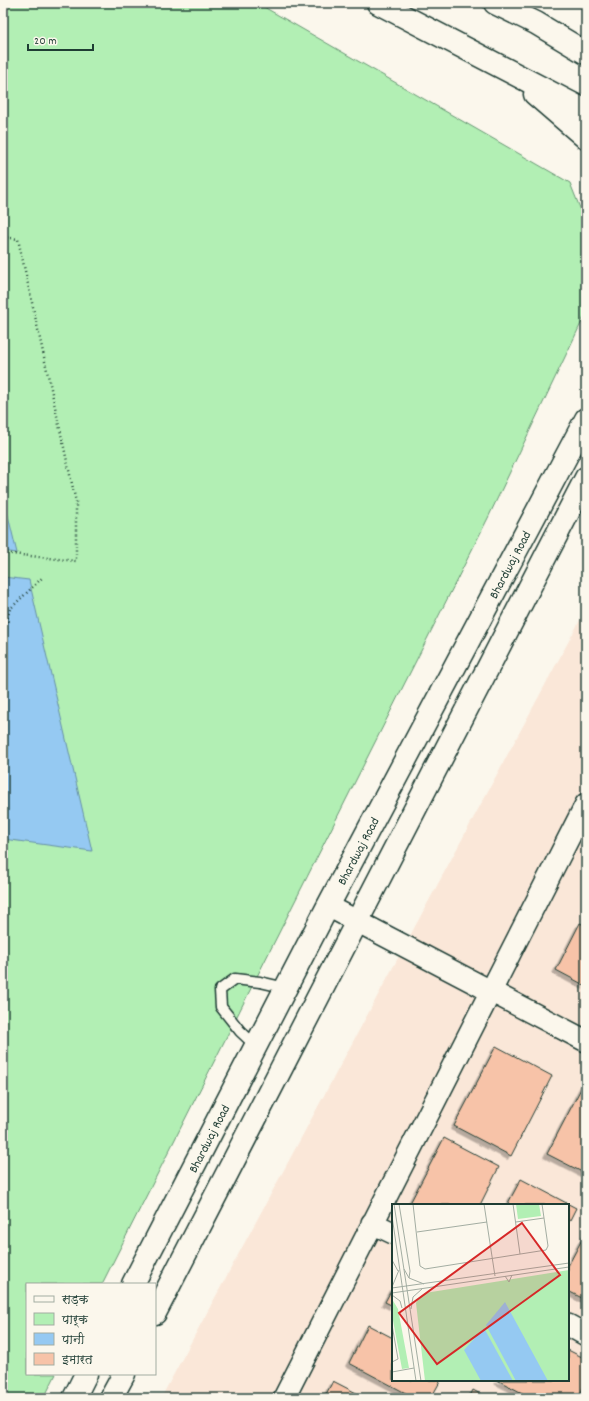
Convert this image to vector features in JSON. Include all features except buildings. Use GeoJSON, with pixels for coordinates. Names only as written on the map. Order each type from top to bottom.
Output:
{"type":"FeatureCollection","features":[{"type":"Feature","properties":{"kind":"street"},"geometry":{"type":"LineString","coordinates":[[378,3],[586,111]]}},
{"type":"Feature","properties":{"kind":"street"},"geometry":{"type":"LineString","coordinates":[[495,3],[536,23],[586,53]]}},
{"type":"Feature","properties":{"kind":"street"},"geometry":{"type":"LineString","coordinates":[[536,23],[586,42]]}},
{"type":"Feature","properties":{"kind":"street"},"geometry":{"type":"LineString","coordinates":[[509,71],[586,138]]}},
{"type":"Feature","properties":{"kind":"street","name":"Bhardwaj Road"},"geometry":{"type":"LineString","coordinates":[[134,1283],[328,906],[586,418]]}},
{"type":"Feature","properties":{"kind":"street"},"geometry":{"type":"LineString","coordinates":[[156,1311],[586,478]]}},
{"type":"Feature","properties":{"kind":"street"},"geometry":{"type":"LineString","coordinates":[[284,1398],[586,804]]}},
{"type":"Feature","properties":{"kind":"street"},"geometry":{"type":"LineString","coordinates":[[328,906],[586,1041]]}},
{"type":"Feature","properties":{"kind":"street"},"geometry":{"type":"LineString","coordinates":[[372,1223],[392,1233]]}},
{"type":"Feature","properties":{"kind":"street"},"geometry":{"type":"LineString","coordinates":[[569,1326],[586,1335]]}},
{"type":"Feature","properties":{"kind":"street"},"geometry":{"type":"LineString","coordinates":[[74,1398],[86,1375]]}},
{"type":"Feature","properties":{"kind":"street"},"geometry":{"type":"LineString","coordinates":[[111,1398],[123,1375]]}},
{"type":"Feature","properties":{"kind":"lane"},"geometry":{"type":"LineString","coordinates":[[256,1046],[240,1032],[221,1007],[220,990],[235,979],[260,982],[286,988]]}},
{"type":"Feature","properties":{"kind":"path"},"geometry":{"type":"LineString","coordinates":[[3,237],[18,239],[76,502],[76,561],[3,553]]}},
{"type":"Feature","properties":{"kind":"path"},"geometry":{"type":"LineString","coordinates":[[3,673],[5,667],[4,631],[10,609],[42,578]]}},
{"type":"Feature","properties":{"kind":"shaded area"},"geometry":{"type":"Polygon","coordinates":[[[586,609],[586,1398],[161,1398],[586,609]]]}},
{"type":"Feature","properties":{"kind":"green space"},"geometry":{"type":"Polygon","coordinates":[[[3,3],[257,3],[570,183],[586,223],[586,313],[488,518],[103,1283],[26,1283],[26,1375],[56,1375],[44,1398],[3,1398],[3,3]]]}},
{"type":"Feature","properties":{"kind":"water"},"geometry":{"type":"Polygon","coordinates":[[[3,495],[17,553],[3,551],[3,495]]]}},
{"type":"Feature","properties":{"kind":"water"},"geometry":{"type":"Polygon","coordinates":[[[3,577],[29,580],[92,851],[3,839],[3,577]]]}}]}
